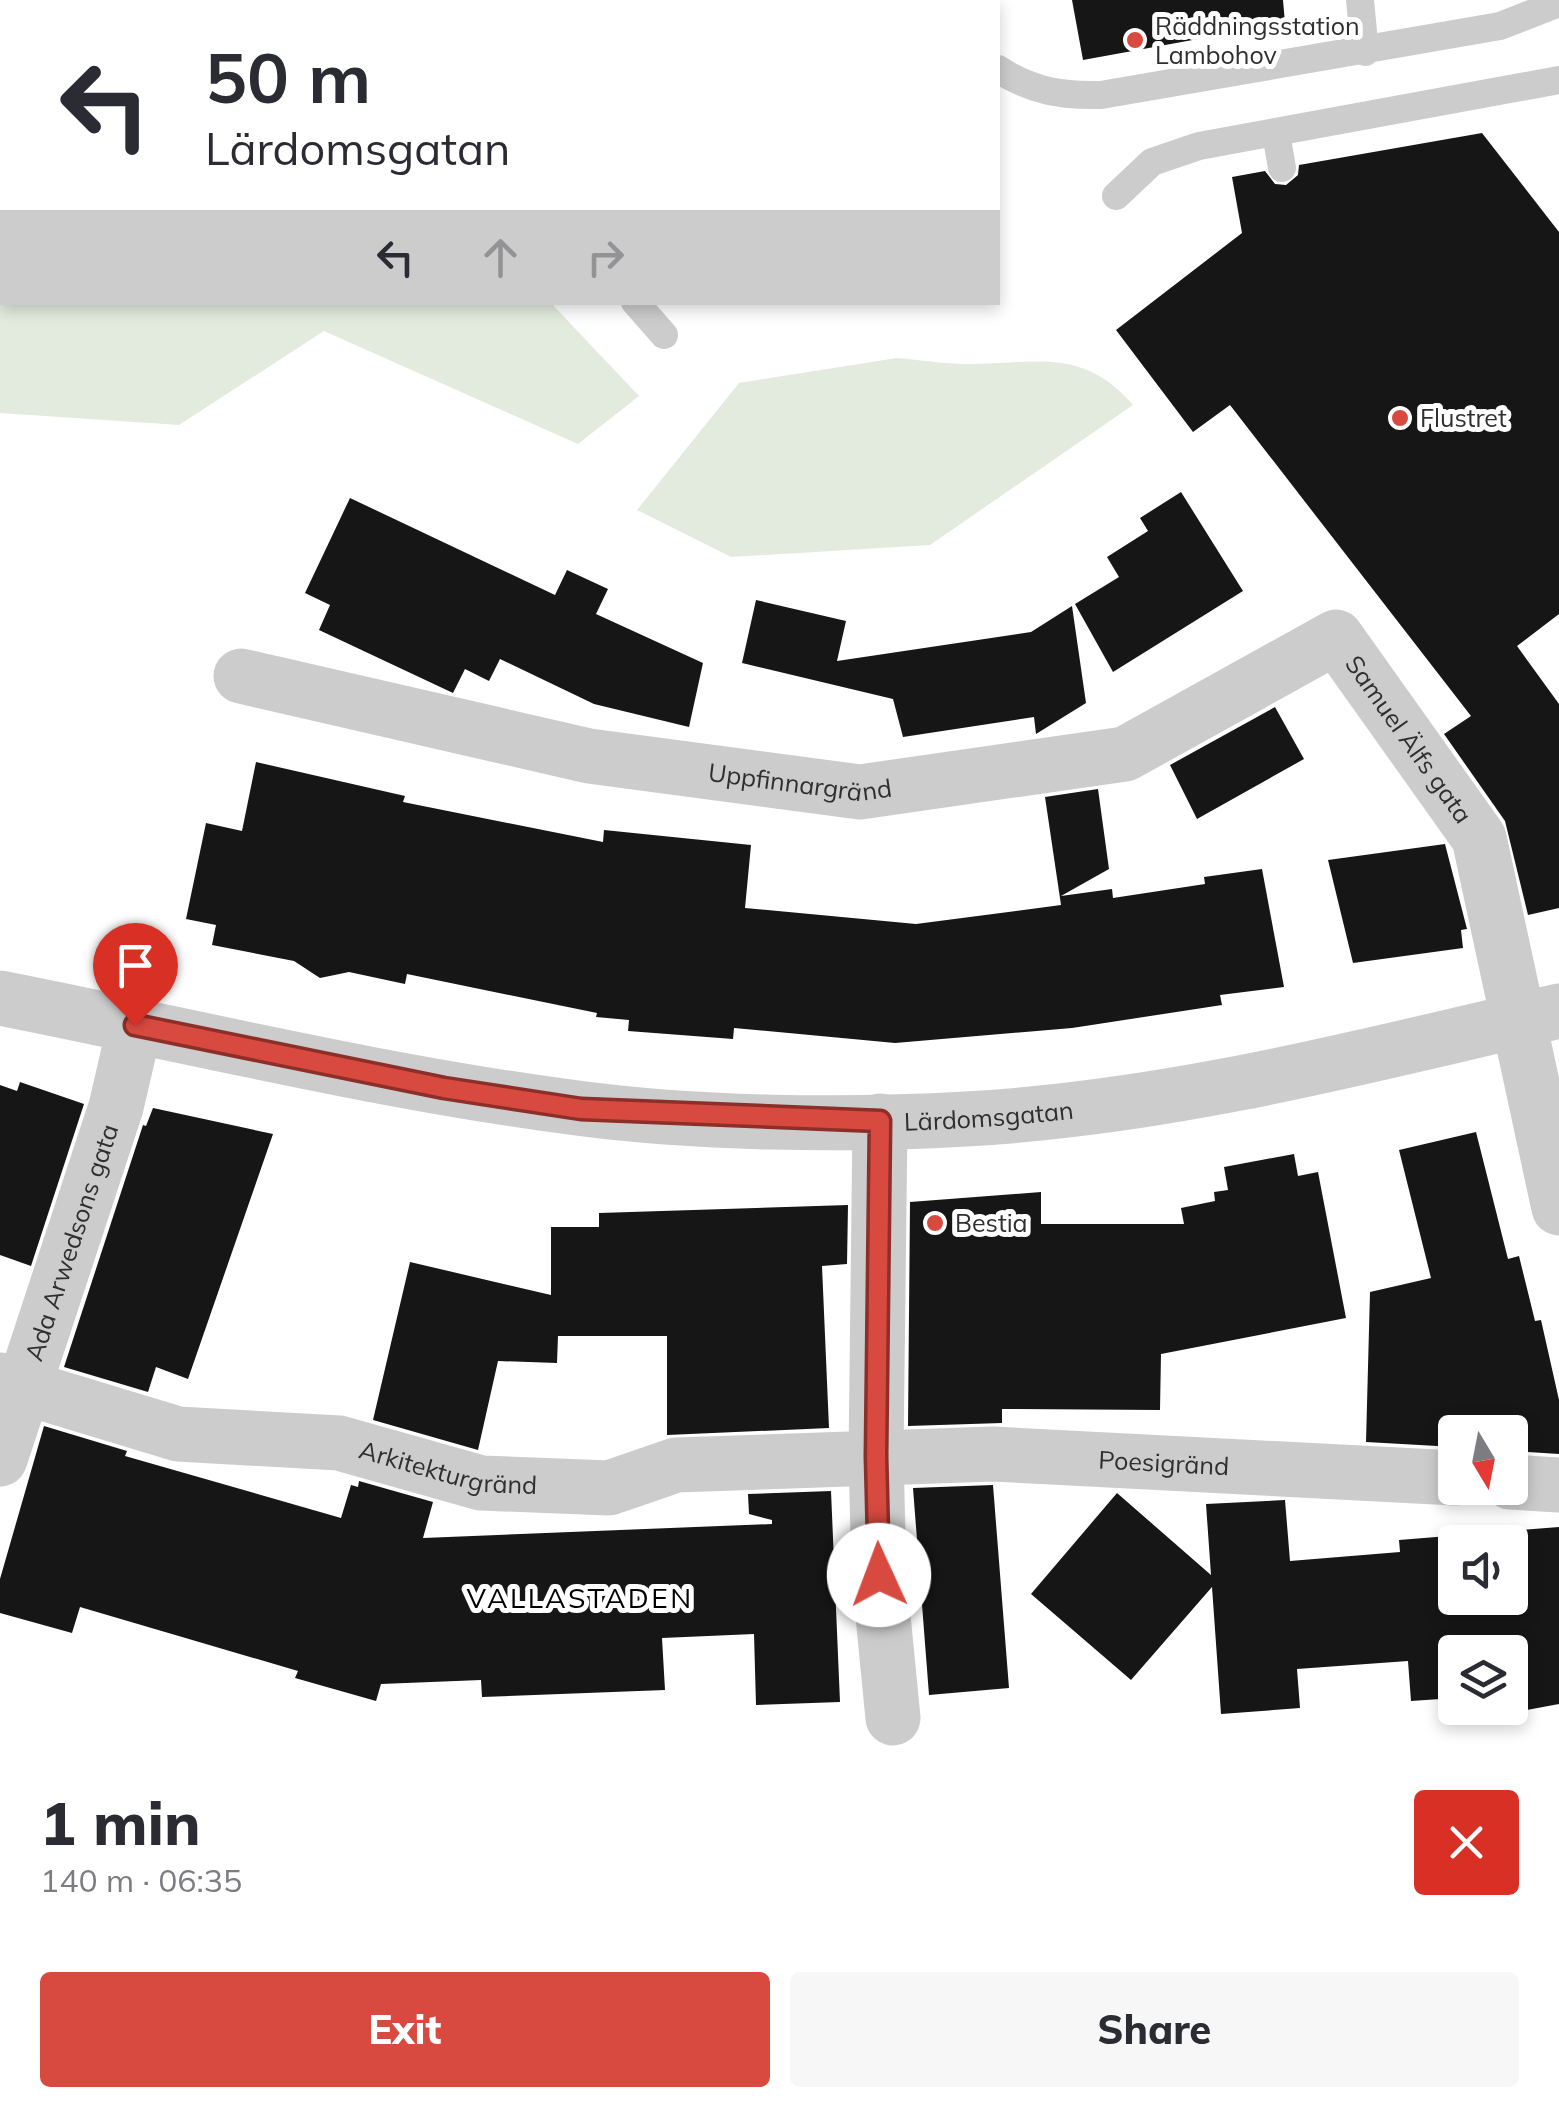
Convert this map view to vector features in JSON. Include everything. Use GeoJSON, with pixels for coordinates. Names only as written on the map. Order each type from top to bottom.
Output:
{"type":"FeatureCollection","features":[{"type":"Feature","properties":{"kind":"street","name":"Uppfinnargränd"},"geometry":{"type":"LineString","coordinates":[[240,676],[589,756],[860,792],[1125,754],[1336,637]]}},
{"type":"Feature","properties":{"kind":"street","name":"Samuel Älfs gata"},"geometry":{"type":"LineString","coordinates":[[1336,637],[1480,838],[1538,1016],[1559,1208]]}},
{"type":"Feature","properties":{"kind":"street","name":"Lärdomsgatan"},"geometry":{"type":"LineString","coordinates":[[0,998],[444,1088],[581,1109],[880,1121],[969,1119],[1138,1102],[1283,1076],[1538,1016]]}},
{"type":"Feature","properties":{"kind":"street","name":"Ada Arwedsons gata"},"geometry":{"type":"LineString","coordinates":[[0,1458],[13,1383],[116,1107],[135,1025]]}},
{"type":"Feature","properties":{"kind":"street"},"geometry":{"type":"LineString","coordinates":[[880,1121],[876,1456],[879,1575],[893,1718]]}},
{"type":"Feature","properties":{"kind":"street","name":"Arkitekturgränd"},"geometry":{"type":"LineString","coordinates":[[13,1383],[178,1434],[338,1443],[481,1484],[609,1488],[676,1465],[876,1456]]}},
{"type":"Feature","properties":{"kind":"street","name":"Poesigränd"},"geometry":{"type":"LineString","coordinates":[[876,1456],[993,1454],[1438,1477]]}},
{"type":"Feature","properties":{"kind":"street"},"geometry":{"type":"LineString","coordinates":[[1528,1483],[1559,1485]]}},
{"type":"Feature","properties":{"kind":"lane"},"geometry":{"type":"LineString","coordinates":[[1360,0],[1365,52]]}},
{"type":"Feature","properties":{"kind":"lane"},"geometry":{"type":"LineString","coordinates":[[1000,70],[1018,82],[1061,96],[1102,95],[1500,26],[1559,3]]}},
{"type":"Feature","properties":{"kind":"lane"},"geometry":{"type":"LineString","coordinates":[[1116,196],[1152,162],[1199,146],[1559,80]]}},
{"type":"Feature","properties":{"kind":"lane"},"geometry":{"type":"LineString","coordinates":[[1276,133],[1282,168]]}},
{"type":"Feature","properties":{"kind":"lane"},"geometry":{"type":"LineString","coordinates":[[638,305],[664,335]]}},
{"type":"Feature","properties":{"kind":"shaded area"},"geometry":{"type":"Polygon","coordinates":[[[0,305],[553,305],[639,396],[578,444],[324,331],[179,425],[0,413],[0,305]]]}},
{"type":"Feature","properties":{"kind":"shaded area"},"geometry":{"type":"Polygon","coordinates":[[[897,358],[958,364],[1057,362],[1095,374],[1133,405],[930,545],[731,557],[637,510],[739,383],[897,358]]]}},
{"type":"Feature","properties":{"kind":"building","name":"Räddningsstation Lambohov"},"geometry":{"type":"Polygon","coordinates":[[[1072,0],[1283,0],[1285,23],[1083,60],[1072,0]]]}},
{"type":"Feature","properties":{"kind":"building","name":"Flustret"},"geometry":{"type":"Polygon","coordinates":[[[1482,133],[1559,232],[1559,614],[1517,646],[1559,704],[1559,908],[1528,915],[1505,821],[1444,734],[1471,716],[1230,405],[1193,432],[1116,330],[1242,233],[1232,177],[1265,171],[1275,184],[1286,185],[1298,175],[1299,165],[1482,133]]]}},
{"type":"Feature","properties":{"kind":"building"},"geometry":{"type":"Polygon","coordinates":[[[1181,492],[1243,591],[1113,672],[1075,604],[1119,577],[1107,557],[1148,531],[1140,518],[1181,492]]]}},
{"type":"Feature","properties":{"kind":"building"},"geometry":{"type":"Polygon","coordinates":[[[350,498],[555,595],[567,570],[608,589],[596,614],[703,663],[689,727],[594,704],[500,659],[489,681],[465,669],[453,693],[319,630],[330,605],[305,593],[350,498]]]}},
{"type":"Feature","properties":{"kind":"building"},"geometry":{"type":"Polygon","coordinates":[[[756,600],[846,621],[837,661],[1031,632],[1072,606],[1086,703],[1036,734],[1034,717],[903,737],[893,699],[742,663],[756,600]]]}},
{"type":"Feature","properties":{"kind":"building"},"geometry":{"type":"Polygon","coordinates":[[[1275,707],[1304,759],[1197,819],[1170,765],[1275,707]]]}},
{"type":"Feature","properties":{"kind":"building"},"geometry":{"type":"Polygon","coordinates":[[[256,762],[405,796],[403,802],[603,842],[604,830],[751,845],[745,908],[916,924],[1061,905],[1045,797],[1098,789],[1109,869],[1061,896],[1112,889],[1113,898],[1205,884],[1204,877],[1262,869],[1284,987],[1220,995],[1222,1005],[1072,1028],[895,1043],[734,1028],[733,1039],[628,1031],[629,1020],[596,1017],[597,1013],[407,974],[405,984],[349,972],[320,978],[294,961],[212,945],[216,925],[186,919],[206,823],[242,831],[256,762]]]}},
{"type":"Feature","properties":{"kind":"building"},"geometry":{"type":"Polygon","coordinates":[[[1445,844],[1467,929],[1461,930],[1463,948],[1353,963],[1328,860],[1445,844]]]}},
{"type":"Feature","properties":{"kind":"building"},"geometry":{"type":"Polygon","coordinates":[[[20,1082],[84,1104],[31,1266],[0,1255],[0,1085],[17,1091],[20,1082]]]}},
{"type":"Feature","properties":{"kind":"building"},"geometry":{"type":"Polygon","coordinates":[[[153,1108],[273,1134],[188,1379],[156,1367],[148,1392],[64,1367],[143,1125],[146,1126],[153,1108]]]}},
{"type":"Feature","properties":{"kind":"building"},"geometry":{"type":"Polygon","coordinates":[[[1476,1132],[1508,1259],[1519,1256],[1535,1321],[1541,1320],[1559,1400],[1559,1454],[1528,1452],[1528,1415],[1438,1415],[1438,1446],[1366,1442],[1370,1292],[1431,1278],[1399,1150],[1476,1132]]]}},
{"type":"Feature","properties":{"kind":"building"},"geometry":{"type":"Polygon","coordinates":[[[1294,1154],[1298,1176],[1318,1172],[1346,1318],[1161,1354],[1160,1410],[1002,1409],[1002,1423],[908,1426],[910,1202],[1041,1192],[1041,1224],[1184,1224],[1181,1208],[1215,1201],[1214,1192],[1228,1190],[1224,1167],[1294,1154]]]}},
{"type":"Feature","properties":{"kind":"building"},"geometry":{"type":"Polygon","coordinates":[[[848,1205],[847,1264],[822,1266],[829,1428],[667,1435],[667,1336],[558,1336],[557,1363],[498,1361],[478,1450],[373,1420],[410,1262],[551,1295],[551,1227],[599,1227],[599,1213],[848,1205]]]}},
{"type":"Feature","properties":{"kind":"building"},"geometry":{"type":"Polygon","coordinates":[[[44,1426],[127,1451],[125,1456],[341,1518],[351,1485],[358,1487],[359,1481],[433,1502],[423,1538],[772,1524],[772,1520],[749,1514],[748,1494],[831,1491],[840,1702],[756,1705],[754,1634],[662,1638],[665,1690],[482,1697],[481,1680],[381,1684],[376,1701],[295,1678],[298,1671],[80,1607],[72,1633],[0,1613],[0,1579],[44,1426]]]}},
{"type":"Feature","properties":{"kind":"building"},"geometry":{"type":"Polygon","coordinates":[[[993,1485],[1009,1688],[929,1695],[913,1488],[993,1485]]]}},
{"type":"Feature","properties":{"kind":"building"},"geometry":{"type":"Polygon","coordinates":[[[1117,1493],[1211,1575],[1206,1504],[1285,1500],[1290,1561],[1400,1552],[1399,1540],[1438,1537],[1438,1615],[1528,1615],[1528,1530],[1559,1527],[1559,1704],[1528,1710],[1528,1635],[1438,1635],[1438,1699],[1411,1701],[1408,1661],[1297,1669],[1300,1708],[1221,1714],[1212,1587],[1131,1680],[1031,1594],[1117,1493]]]}},
{"type":"Feature","properties":{"kind":"place","name":"Räddningsstation Lambohov"},"geometry":{"type":"Point","coordinates":[1135,40]}},
{"type":"Feature","properties":{"kind":"place","name":"Flustret"},"geometry":{"type":"Point","coordinates":[1400,418]}},
{"type":"Feature","properties":{"kind":"place","name":"Bestia"},"geometry":{"type":"Point","coordinates":[935,1223]}},
{"type":"Feature","properties":{"kind":"district","name":"VALLASTADEN"},"geometry":{"type":"Point","coordinates":[580,1598]}},
{"type":"Feature","properties":{"kind":"route"},"geometry":{"type":"LineString","coordinates":[[135,1025],[444,1088],[581,1109],[880,1121],[876,1456],[879,1575]]}}]}
